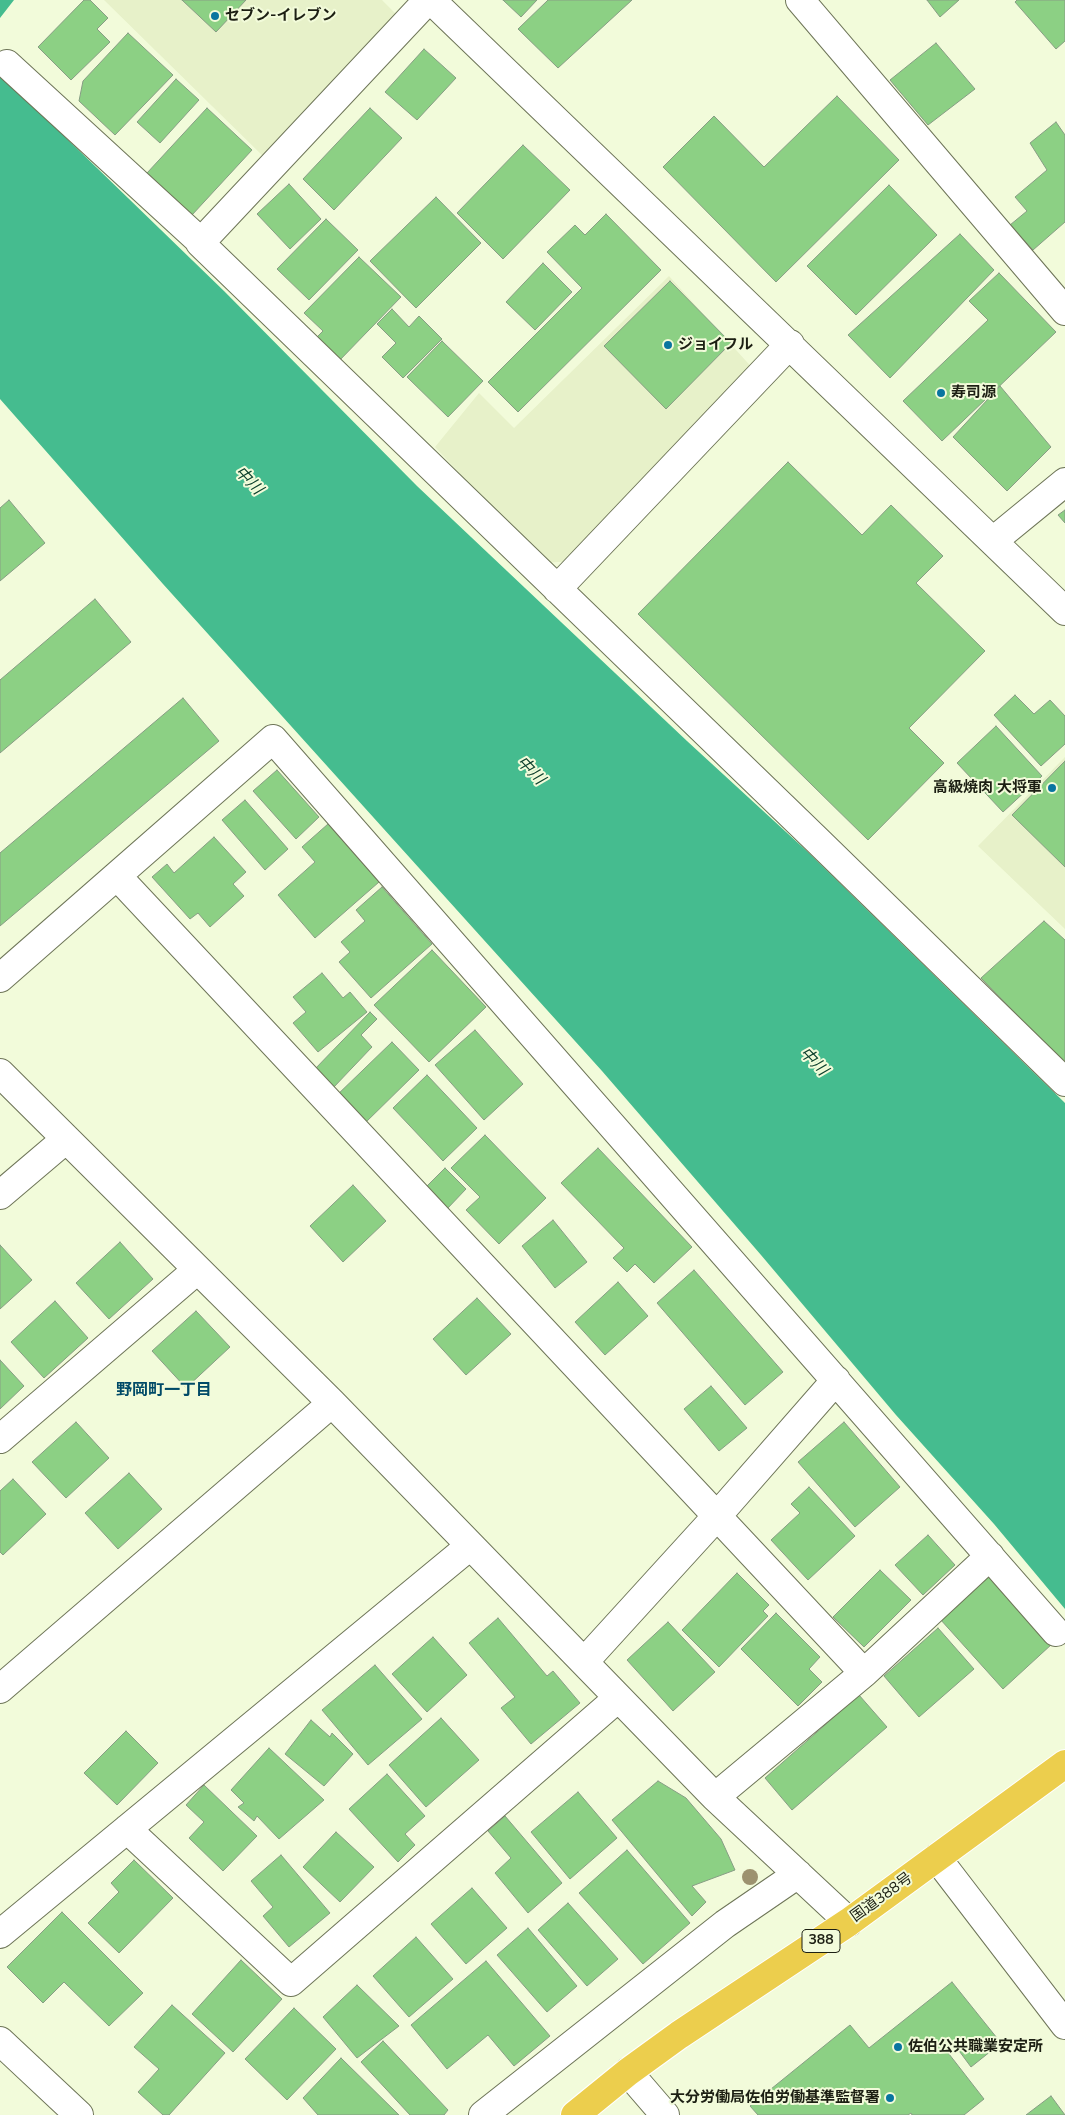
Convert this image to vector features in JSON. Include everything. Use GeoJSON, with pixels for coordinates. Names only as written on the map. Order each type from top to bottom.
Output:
{"type":"FeatureCollection","features":[{"type":"Feature","properties":{"kind":"highway","name":"国道388号"},"geometry":{"type":"LineString","coordinates":[[575,2115],[628,2072],[679,2035],[849,1922],[1065,1764]]}},
{"type":"Feature","properties":{"kind":"street"},"geometry":{"type":"LineString","coordinates":[[202,242],[429,0],[790,344],[1065,611]]}},
{"type":"Feature","properties":{"kind":"street"},"geometry":{"type":"LineString","coordinates":[[800,0],[1065,311]]}},
{"type":"Feature","properties":{"kind":"street"},"geometry":{"type":"LineString","coordinates":[[7,64],[202,242],[200,243],[1065,1082]]}},
{"type":"Feature","properties":{"kind":"street"},"geometry":{"type":"LineString","coordinates":[[557,589],[790,344]]}},
{"type":"Feature","properties":{"kind":"street"},"geometry":{"type":"LineString","coordinates":[[993,541],[1065,482]]}},
{"type":"Feature","properties":{"kind":"street"},"geometry":{"type":"LineString","coordinates":[[0,978],[273,739],[1056,1632]]}},
{"type":"Feature","properties":{"kind":"street"},"geometry":{"type":"LineString","coordinates":[[117,876],[864,1673]]}},
{"type":"Feature","properties":{"kind":"street"},"geometry":{"type":"LineString","coordinates":[[0,1073],[332,1403],[715,1797],[849,1922]]}},
{"type":"Feature","properties":{"kind":"street"},"geometry":{"type":"LineString","coordinates":[[0,1195],[66,1139]]}},
{"type":"Feature","properties":{"kind":"street"},"geometry":{"type":"LineString","coordinates":[[0,1439],[198,1270]]}},
{"type":"Feature","properties":{"kind":"street"},"geometry":{"type":"LineString","coordinates":[[584,1662],[717,1516],[836,1380]]}},
{"type":"Feature","properties":{"kind":"street"},"geometry":{"type":"LineString","coordinates":[[0,1689],[332,1403]]}},
{"type":"Feature","properties":{"kind":"street"},"geometry":{"type":"LineString","coordinates":[[0,1934],[470,1546]]}},
{"type":"Feature","properties":{"kind":"street"},"geometry":{"type":"LineString","coordinates":[[715,1797],[864,1673],[990,1556]]}},
{"type":"Feature","properties":{"kind":"street"},"geometry":{"type":"LineString","coordinates":[[127,1829],[290,1982],[618,1698]]}},
{"type":"Feature","properties":{"kind":"street"},"geometry":{"type":"LineString","coordinates":[[937,1858],[1065,2025]]}},
{"type":"Feature","properties":{"kind":"street"},"geometry":{"type":"LineString","coordinates":[[483,2115],[725,1924],[798,1874]]}},
{"type":"Feature","properties":{"kind":"street"},"geometry":{"type":"LineString","coordinates":[[0,2041],[79,2115]]}},
{"type":"Feature","properties":{"kind":"street"},"geometry":{"type":"LineString","coordinates":[[628,2072],[665,2115]]}},
{"type":"Feature","properties":{"kind":"shaded area"},"geometry":{"type":"Polygon","coordinates":[[[104,0],[382,0],[397,15],[267,160],[104,0]]]}},
{"type":"Feature","properties":{"kind":"shaded area"},"geometry":{"type":"Polygon","coordinates":[[[669,276],[756,372],[573,561],[544,563],[435,447],[479,393],[514,428],[669,276]]]}},
{"type":"Feature","properties":{"kind":"shaded area"},"geometry":{"type":"Polygon","coordinates":[[[1065,757],[1065,929],[978,846],[1065,757]]]}},
{"type":"Feature","properties":{"kind":"water"},"geometry":{"type":"Polygon","coordinates":[[[0,0],[14,0],[0,18],[0,0]]]}},
{"type":"Feature","properties":{"kind":"water","name":"中川"},"geometry":{"type":"Polygon","coordinates":[[[0,74],[224,291],[417,486],[687,741],[810,854],[1065,1103],[1065,1609],[994,1524],[896,1415],[602,1071],[163,584],[0,399],[0,74]]]}},
{"type":"Feature","properties":{"kind":"building"},"geometry":{"type":"Polygon","coordinates":[[[84,0],[90,0],[108,18],[97,29],[110,42],[71,80],[38,47],[84,0]]]}},
{"type":"Feature","properties":{"kind":"building","name":"セブン-イレブン"},"geometry":{"type":"Polygon","coordinates":[[[182,0],[246,0],[216,32],[182,0]]]}},
{"type":"Feature","properties":{"kind":"building"},"geometry":{"type":"Polygon","coordinates":[[[503,0],[537,0],[521,17],[503,0]]]}},
{"type":"Feature","properties":{"kind":"building"},"geometry":{"type":"Polygon","coordinates":[[[548,0],[632,0],[558,68],[518,29],[548,0]]]}},
{"type":"Feature","properties":{"kind":"building"},"geometry":{"type":"Polygon","coordinates":[[[927,0],[959,0],[940,17],[927,0]]]}},
{"type":"Feature","properties":{"kind":"building"},"geometry":{"type":"Polygon","coordinates":[[[1017,0],[1065,0],[1065,41],[1056,49],[1015,2],[1017,0]]]}},
{"type":"Feature","properties":{"kind":"building"},"geometry":{"type":"Polygon","coordinates":[[[128,33],[173,75],[115,135],[79,101],[83,81],[128,33]]]}},
{"type":"Feature","properties":{"kind":"building"},"geometry":{"type":"Polygon","coordinates":[[[936,43],[975,89],[928,125],[890,80],[936,43]]]}},
{"type":"Feature","properties":{"kind":"building"},"geometry":{"type":"Polygon","coordinates":[[[424,49],[456,78],[417,120],[385,92],[424,49]]]}},
{"type":"Feature","properties":{"kind":"building"},"geometry":{"type":"Polygon","coordinates":[[[176,79],[199,100],[160,143],[137,122],[176,79]]]}},
{"type":"Feature","properties":{"kind":"building"},"geometry":{"type":"Polygon","coordinates":[[[837,96],[899,160],[776,282],[663,167],[714,116],[764,167],[837,96]]]}},
{"type":"Feature","properties":{"kind":"building"},"geometry":{"type":"Polygon","coordinates":[[[207,108],[252,150],[192,215],[147,173],[207,108]]]}},
{"type":"Feature","properties":{"kind":"building"},"geometry":{"type":"Polygon","coordinates":[[[370,108],[402,138],[334,210],[303,179],[370,108]]]}},
{"type":"Feature","properties":{"kind":"building"},"geometry":{"type":"Polygon","coordinates":[[[1056,122],[1065,135],[1065,222],[1033,250],[1010,225],[1027,211],[1015,197],[1047,170],[1030,143],[1056,122]]]}},
{"type":"Feature","properties":{"kind":"building"},"geometry":{"type":"Polygon","coordinates":[[[523,145],[570,190],[503,259],[457,213],[523,145]]]}},
{"type":"Feature","properties":{"kind":"building"},"geometry":{"type":"Polygon","coordinates":[[[289,184],[321,219],[290,249],[257,214],[289,184]]]}},
{"type":"Feature","properties":{"kind":"building"},"geometry":{"type":"Polygon","coordinates":[[[889,185],[937,235],[856,315],[807,266],[889,185]]]}},
{"type":"Feature","properties":{"kind":"building"},"geometry":{"type":"Polygon","coordinates":[[[436,197],[481,243],[416,308],[370,261],[436,197]]]}},
{"type":"Feature","properties":{"kind":"building"},"geometry":{"type":"Polygon","coordinates":[[[606,214],[661,270],[518,412],[488,382],[582,288],[547,252],[575,225],[585,235],[606,214]]]}},
{"type":"Feature","properties":{"kind":"building"},"geometry":{"type":"Polygon","coordinates":[[[326,219],[358,250],[309,300],[277,269],[326,219]]]}},
{"type":"Feature","properties":{"kind":"building"},"geometry":{"type":"Polygon","coordinates":[[[960,234],[994,270],[890,378],[848,335],[960,234]]]}},
{"type":"Feature","properties":{"kind":"building"},"geometry":{"type":"Polygon","coordinates":[[[359,257],[401,297],[337,363],[314,340],[323,331],[304,313],[359,257]]]}},
{"type":"Feature","properties":{"kind":"building"},"geometry":{"type":"Polygon","coordinates":[[[543,263],[572,292],[535,330],[506,302],[543,263]]]}},
{"type":"Feature","properties":{"kind":"building"},"geometry":{"type":"Polygon","coordinates":[[[999,273],[1056,332],[942,441],[903,401],[988,320],[969,301],[999,273]]]}},
{"type":"Feature","properties":{"kind":"building","name":"ジョイフル"},"geometry":{"type":"Polygon","coordinates":[[[670,281],[731,343],[666,409],[604,346],[670,281]]]}},
{"type":"Feature","properties":{"kind":"building"},"geometry":{"type":"Polygon","coordinates":[[[392,309],[409,327],[419,316],[442,339],[403,378],[382,357],[396,343],[377,324],[392,309]]]}},
{"type":"Feature","properties":{"kind":"building"},"geometry":{"type":"Polygon","coordinates":[[[442,341],[483,381],[448,417],[407,377],[442,341]]]}},
{"type":"Feature","properties":{"kind":"building"},"geometry":{"type":"Polygon","coordinates":[[[1000,386],[1051,447],[1007,491],[953,437],[1000,386]]]}},
{"type":"Feature","properties":{"kind":"building"},"geometry":{"type":"Polygon","coordinates":[[[788,462],[862,535],[891,505],[943,556],[916,583],[985,651],[909,728],[944,763],[868,840],[638,614],[788,462]]]}},
{"type":"Feature","properties":{"kind":"building"},"geometry":{"type":"Polygon","coordinates":[[[9,500],[45,543],[0,581],[0,508],[9,500]]]}},
{"type":"Feature","properties":{"kind":"building"},"geometry":{"type":"Polygon","coordinates":[[[1065,510],[1065,523],[1058,515],[1065,510]]]}},
{"type":"Feature","properties":{"kind":"building"},"geometry":{"type":"Polygon","coordinates":[[[95,599],[131,642],[0,753],[0,680],[95,599]]]}},
{"type":"Feature","properties":{"kind":"building"},"geometry":{"type":"Polygon","coordinates":[[[1015,695],[1034,714],[1050,700],[1065,716],[1065,744],[1041,766],[994,715],[1015,695]]]}},
{"type":"Feature","properties":{"kind":"building"},"geometry":{"type":"Polygon","coordinates":[[[183,698],[219,741],[0,926],[0,853],[183,698]]]}},
{"type":"Feature","properties":{"kind":"building"},"geometry":{"type":"Polygon","coordinates":[[[996,726],[1042,776],[1003,812],[957,763],[996,726]]]}},
{"type":"Feature","properties":{"kind":"building","name":"高級焼肉 大将軍"},"geometry":{"type":"Polygon","coordinates":[[[1065,761],[1065,867],[1012,815],[1065,761]]]}},
{"type":"Feature","properties":{"kind":"building"},"geometry":{"type":"Polygon","coordinates":[[[277,770],[319,817],[296,839],[253,791],[277,770]]]}},
{"type":"Feature","properties":{"kind":"building"},"geometry":{"type":"Polygon","coordinates":[[[245,800],[288,849],[265,870],[222,820],[245,800]]]}},
{"type":"Feature","properties":{"kind":"building"},"geometry":{"type":"Polygon","coordinates":[[[328,824],[379,882],[315,938],[278,895],[315,862],[302,847],[328,824]]]}},
{"type":"Feature","properties":{"kind":"building"},"geometry":{"type":"Polygon","coordinates":[[[214,837],[246,872],[233,884],[244,896],[210,927],[198,913],[190,919],[152,877],[167,864],[174,873],[214,837]]]}},
{"type":"Feature","properties":{"kind":"building"},"geometry":{"type":"Polygon","coordinates":[[[382,887],[432,944],[371,998],[339,962],[350,952],[341,942],[365,921],[356,910],[382,887]]]}},
{"type":"Feature","properties":{"kind":"building"},"geometry":{"type":"Polygon","coordinates":[[[1044,921],[1065,940],[1065,1064],[981,978],[1044,921]]]}},
{"type":"Feature","properties":{"kind":"building"},"geometry":{"type":"Polygon","coordinates":[[[432,950],[486,1007],[429,1062],[374,1005],[432,950]]]}},
{"type":"Feature","properties":{"kind":"building"},"geometry":{"type":"Polygon","coordinates":[[[322,973],[343,998],[350,992],[367,1012],[318,1052],[293,1023],[306,1012],[293,997],[322,973]]]}},
{"type":"Feature","properties":{"kind":"building"},"geometry":{"type":"Polygon","coordinates":[[[370,1012],[377,1019],[361,1035],[372,1047],[333,1088],[314,1070],[370,1012]]]}},
{"type":"Feature","properties":{"kind":"building"},"geometry":{"type":"Polygon","coordinates":[[[475,1030],[523,1084],[484,1120],[435,1065],[475,1030]]]}},
{"type":"Feature","properties":{"kind":"building"},"geometry":{"type":"Polygon","coordinates":[[[392,1042],[419,1070],[362,1126],[334,1098],[392,1042]]]}},
{"type":"Feature","properties":{"kind":"building"},"geometry":{"type":"Polygon","coordinates":[[[427,1075],[477,1128],[443,1161],[393,1108],[427,1075]]]}},
{"type":"Feature","properties":{"kind":"building"},"geometry":{"type":"Polygon","coordinates":[[[485,1135],[546,1198],[499,1244],[466,1210],[480,1197],[451,1168],[485,1135]]]}},
{"type":"Feature","properties":{"kind":"building"},"geometry":{"type":"Polygon","coordinates":[[[598,1148],[692,1247],[654,1283],[635,1264],[627,1272],[613,1258],[624,1248],[561,1183],[598,1148]]]}},
{"type":"Feature","properties":{"kind":"building"},"geometry":{"type":"Polygon","coordinates":[[[445,1168],[466,1189],[446,1210],[424,1189],[445,1168]]]}},
{"type":"Feature","properties":{"kind":"building"},"geometry":{"type":"Polygon","coordinates":[[[353,1185],[386,1221],[343,1262],[310,1226],[353,1185]]]}},
{"type":"Feature","properties":{"kind":"building"},"geometry":{"type":"Polygon","coordinates":[[[553,1220],[587,1262],[555,1288],[522,1246],[553,1220]]]}},
{"type":"Feature","properties":{"kind":"building"},"geometry":{"type":"Polygon","coordinates":[[[120,1242],[153,1279],[109,1319],[76,1283],[120,1242]]]}},
{"type":"Feature","properties":{"kind":"building"},"geometry":{"type":"Polygon","coordinates":[[[0,1245],[32,1280],[0,1309],[0,1245]]]}},
{"type":"Feature","properties":{"kind":"building"},"geometry":{"type":"Polygon","coordinates":[[[694,1270],[783,1372],[745,1405],[657,1303],[694,1270]]]}},
{"type":"Feature","properties":{"kind":"building"},"geometry":{"type":"Polygon","coordinates":[[[618,1282],[648,1316],[605,1355],[575,1322],[618,1282]]]}},
{"type":"Feature","properties":{"kind":"building"},"geometry":{"type":"Polygon","coordinates":[[[477,1298],[511,1334],[466,1375],[433,1339],[477,1298]]]}},
{"type":"Feature","properties":{"kind":"building"},"geometry":{"type":"Polygon","coordinates":[[[55,1301],[88,1338],[44,1378],[11,1342],[55,1301]]]}},
{"type":"Feature","properties":{"kind":"building"},"geometry":{"type":"Polygon","coordinates":[[[196,1311],[230,1347],[186,1388],[152,1351],[196,1311]]]}},
{"type":"Feature","properties":{"kind":"building"},"geometry":{"type":"Polygon","coordinates":[[[0,1360],[24,1386],[0,1409],[0,1360]]]}},
{"type":"Feature","properties":{"kind":"building"},"geometry":{"type":"Polygon","coordinates":[[[711,1386],[747,1428],[719,1451],[684,1409],[711,1386]]]}},
{"type":"Feature","properties":{"kind":"building"},"geometry":{"type":"Polygon","coordinates":[[[76,1422],[109,1458],[66,1498],[32,1462],[76,1422]]]}},
{"type":"Feature","properties":{"kind":"building"},"geometry":{"type":"Polygon","coordinates":[[[844,1422],[900,1487],[855,1527],[798,1462],[844,1422]]]}},
{"type":"Feature","properties":{"kind":"building"},"geometry":{"type":"Polygon","coordinates":[[[129,1473],[162,1509],[118,1549],[85,1513],[129,1473]]]}},
{"type":"Feature","properties":{"kind":"building"},"geometry":{"type":"Polygon","coordinates":[[[13,1479],[46,1514],[3,1555],[0,1552],[0,1491],[13,1479]]]}},
{"type":"Feature","properties":{"kind":"building"},"geometry":{"type":"Polygon","coordinates":[[[809,1487],[855,1536],[808,1580],[771,1540],[800,1513],[791,1504],[809,1487]]]}},
{"type":"Feature","properties":{"kind":"building"},"geometry":{"type":"Polygon","coordinates":[[[928,1535],[955,1565],[923,1595],[895,1565],[928,1535]]]}},
{"type":"Feature","properties":{"kind":"building"},"geometry":{"type":"Polygon","coordinates":[[[880,1570],[911,1600],[864,1647],[833,1617],[880,1570]]]}},
{"type":"Feature","properties":{"kind":"building"},"geometry":{"type":"Polygon","coordinates":[[[737,1573],[769,1605],[763,1611],[768,1616],[719,1667],[682,1630],[737,1573]]]}},
{"type":"Feature","properties":{"kind":"building"},"geometry":{"type":"Polygon","coordinates":[[[990,1575],[1052,1644],[1003,1689],[940,1619],[990,1575]]]}},
{"type":"Feature","properties":{"kind":"building"},"geometry":{"type":"Polygon","coordinates":[[[776,1613],[820,1657],[809,1669],[822,1682],[798,1706],[741,1649],[776,1613]]]}},
{"type":"Feature","properties":{"kind":"building"},"geometry":{"type":"Polygon","coordinates":[[[498,1618],[547,1676],[553,1671],[580,1703],[531,1744],[501,1708],[515,1697],[469,1643],[498,1618]]]}},
{"type":"Feature","properties":{"kind":"building"},"geometry":{"type":"Polygon","coordinates":[[[668,1622],[715,1672],[673,1711],[627,1660],[668,1622]]]}},
{"type":"Feature","properties":{"kind":"building"},"geometry":{"type":"Polygon","coordinates":[[[938,1628],[974,1669],[919,1717],[884,1676],[938,1628]]]}},
{"type":"Feature","properties":{"kind":"building"},"geometry":{"type":"Polygon","coordinates":[[[433,1637],[467,1675],[427,1712],[392,1674],[433,1637]]]}},
{"type":"Feature","properties":{"kind":"building"},"geometry":{"type":"Polygon","coordinates":[[[375,1665],[422,1719],[368,1765],[322,1710],[375,1665]]]}},
{"type":"Feature","properties":{"kind":"building"},"geometry":{"type":"Polygon","coordinates":[[[859,1695],[887,1727],[792,1810],[765,1778],[859,1695]]]}},
{"type":"Feature","properties":{"kind":"building"},"geometry":{"type":"Polygon","coordinates":[[[441,1718],[479,1760],[426,1807],[389,1765],[441,1718]]]}},
{"type":"Feature","properties":{"kind":"building"},"geometry":{"type":"Polygon","coordinates":[[[311,1720],[330,1737],[332,1733],[353,1754],[324,1786],[285,1754],[311,1720]]]}},
{"type":"Feature","properties":{"kind":"building"},"geometry":{"type":"Polygon","coordinates":[[[126,1731],[158,1763],[117,1805],[84,1773],[126,1731]]]}},
{"type":"Feature","properties":{"kind":"building"},"geometry":{"type":"Polygon","coordinates":[[[269,1748],[324,1800],[279,1839],[257,1816],[254,1821],[238,1807],[244,1803],[231,1790],[269,1748]]]}},
{"type":"Feature","properties":{"kind":"building"},"geometry":{"type":"Polygon","coordinates":[[[387,1774],[425,1816],[405,1834],[415,1845],[398,1862],[349,1809],[387,1774]]]}},
{"type":"Feature","properties":{"kind":"building"},"geometry":{"type":"Polygon","coordinates":[[[658,1781],[686,1798],[721,1839],[735,1870],[692,1886],[706,1902],[692,1916],[612,1820],[658,1781]]]}},
{"type":"Feature","properties":{"kind":"building"},"geometry":{"type":"Polygon","coordinates":[[[204,1785],[257,1836],[223,1871],[189,1838],[204,1822],[186,1805],[204,1785]]]}},
{"type":"Feature","properties":{"kind":"building"},"geometry":{"type":"Polygon","coordinates":[[[578,1792],[617,1838],[570,1879],[531,1832],[578,1792]]]}},
{"type":"Feature","properties":{"kind":"building"},"geometry":{"type":"Polygon","coordinates":[[[505,1816],[562,1883],[528,1913],[495,1873],[511,1858],[488,1831],[505,1816]]]}},
{"type":"Feature","properties":{"kind":"building"},"geometry":{"type":"Polygon","coordinates":[[[336,1832],[374,1867],[340,1902],[303,1867],[336,1832]]]}},
{"type":"Feature","properties":{"kind":"building"},"geometry":{"type":"Polygon","coordinates":[[[627,1850],[690,1923],[643,1964],[579,1893],[627,1850]]]}},
{"type":"Feature","properties":{"kind":"building"},"geometry":{"type":"Polygon","coordinates":[[[281,1855],[330,1913],[289,1947],[263,1916],[273,1907],[251,1881],[281,1855]]]}},
{"type":"Feature","properties":{"kind":"building"},"geometry":{"type":"Polygon","coordinates":[[[134,1860],[173,1898],[119,1953],[88,1923],[119,1892],[111,1883],[134,1860]]]}},
{"type":"Feature","properties":{"kind":"building"},"geometry":{"type":"Polygon","coordinates":[[[472,1888],[507,1928],[466,1964],[431,1924],[472,1888]]]}},
{"type":"Feature","properties":{"kind":"building"},"geometry":{"type":"Polygon","coordinates":[[[568,1903],[618,1959],[587,1986],[538,1930],[568,1903]]]}},
{"type":"Feature","properties":{"kind":"building"},"geometry":{"type":"Polygon","coordinates":[[[62,1912],[143,1993],[109,2026],[64,1982],[43,2003],[7,1967],[62,1912]]]}},
{"type":"Feature","properties":{"kind":"building"},"geometry":{"type":"Polygon","coordinates":[[[528,1928],[577,1986],[547,2012],[497,1955],[528,1928]]]}},
{"type":"Feature","properties":{"kind":"building"},"geometry":{"type":"Polygon","coordinates":[[[416,1937],[453,1979],[409,2017],[373,1976],[416,1937]]]}},
{"type":"Feature","properties":{"kind":"building"},"geometry":{"type":"Polygon","coordinates":[[[241,1960],[282,1999],[233,2052],[192,2014],[241,1960]]]}},
{"type":"Feature","properties":{"kind":"building"},"geometry":{"type":"Polygon","coordinates":[[[486,1961],[550,2036],[514,2066],[488,2035],[447,2069],[411,2025],[486,1961]]]}},
{"type":"Feature","properties":{"kind":"building"},"geometry":{"type":"Polygon","coordinates":[[[952,1982],[1001,2043],[971,2067],[951,2040],[942,2045],[984,2099],[964,2115],[912,2115],[911,2113],[908,2115],[758,2115],[750,2106],[850,2025],[869,2048],[952,1982]]]}},
{"type":"Feature","properties":{"kind":"building"},"geometry":{"type":"Polygon","coordinates":[[[357,1985],[399,2026],[357,2058],[323,2017],[357,1985]]]}},
{"type":"Feature","properties":{"kind":"building"},"geometry":{"type":"Polygon","coordinates":[[[172,2005],[225,2053],[169,2115],[163,2115],[138,2092],[159,2069],[134,2047],[172,2005]]]}},
{"type":"Feature","properties":{"kind":"building"},"geometry":{"type":"Polygon","coordinates":[[[294,2008],[336,2049],[287,2100],[245,2059],[294,2008]]]}},
{"type":"Feature","properties":{"kind":"building"},"geometry":{"type":"Polygon","coordinates":[[[383,2041],[448,2110],[444,2115],[410,2115],[361,2062],[383,2041]]]}},
{"type":"Feature","properties":{"kind":"building"},"geometry":{"type":"Polygon","coordinates":[[[341,2058],[399,2115],[318,2115],[303,2098],[341,2058]]]}},
{"type":"Feature","properties":{"kind":"building"},"geometry":{"type":"Polygon","coordinates":[[[1051,2096],[1065,2115],[1026,2115],[1051,2096]]]}},
{"type":"Feature","properties":{"kind":"place","name":"セブン-イレブン"},"geometry":{"type":"Point","coordinates":[215,16]}},
{"type":"Feature","properties":{"kind":"place","name":"ジョイフル"},"geometry":{"type":"Point","coordinates":[668,345]}},
{"type":"Feature","properties":{"kind":"place","name":"寿司源"},"geometry":{"type":"Point","coordinates":[941,393]}},
{"type":"Feature","properties":{"kind":"place","name":"高級焼肉 大将軍"},"geometry":{"type":"Point","coordinates":[1052,788]}},
{"type":"Feature","properties":{"kind":"place","name":"佐伯公共職業安定所"},"geometry":{"type":"Point","coordinates":[898,2047]}},
{"type":"Feature","properties":{"kind":"place","name":"大分労働局佐伯労働基準監督署"},"geometry":{"type":"Point","coordinates":[890,2098]}},
{"type":"Feature","properties":{"kind":"district","name":"野岡町一丁目"},"geometry":{"type":"Point","coordinates":[164,1391]}}]}
